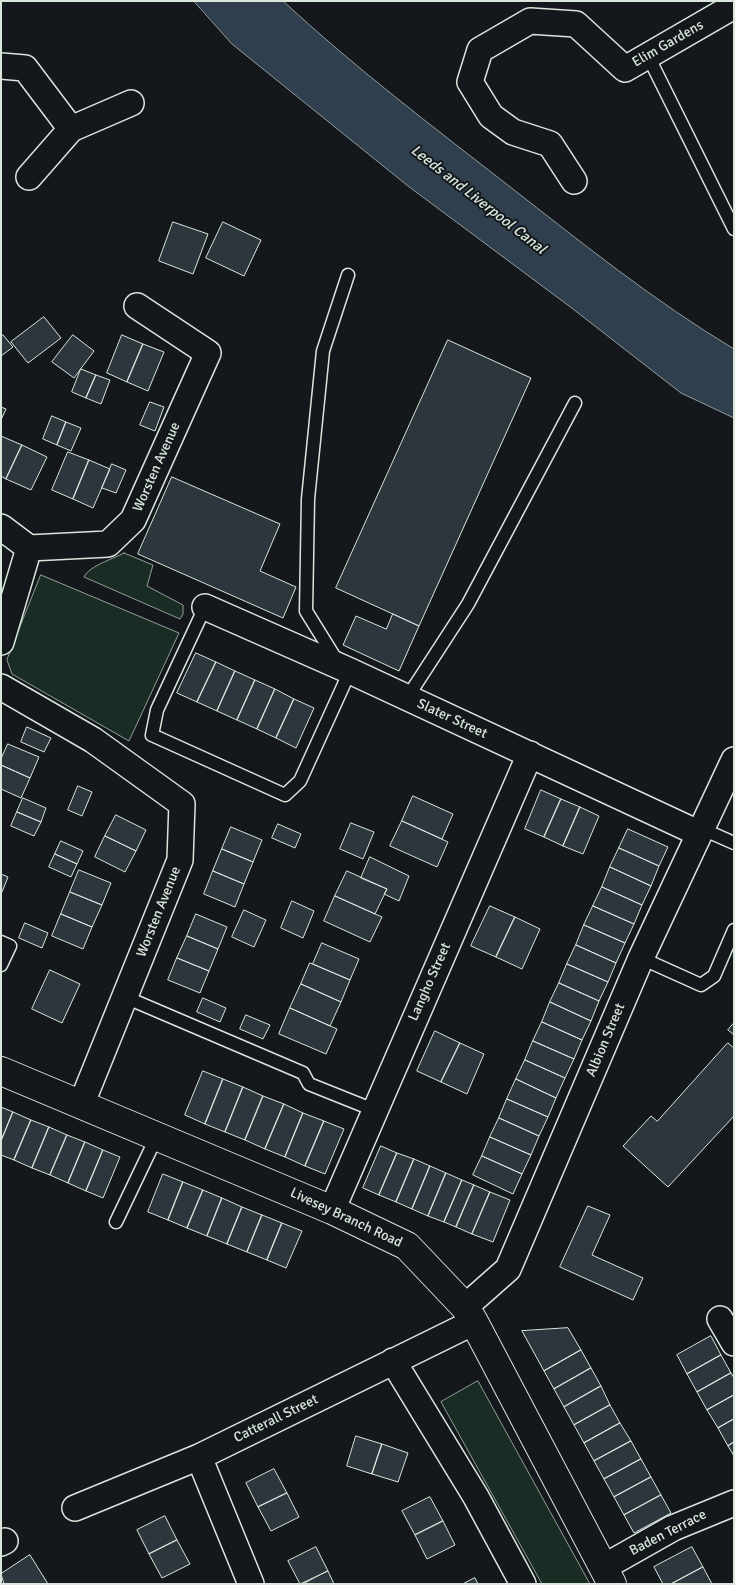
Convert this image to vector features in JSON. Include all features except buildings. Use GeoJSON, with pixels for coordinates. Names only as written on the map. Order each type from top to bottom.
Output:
{"type":"FeatureCollection","features":[{"type":"Feature","properties":{"kind":"main road","name":"Livesey Branch Road"},"geometry":{"type":"LineString","coordinates":[[1,1070],[332,1210],[406,1246],[469,1315],[608,1575]]}},
{"type":"Feature","properties":{"kind":"street","name":"Elim Gardens"},"geometry":{"type":"LineString","coordinates":[[574,181],[550,144],[513,132],[491,116],[470,82],[480,50],[530,21],[576,24],[625,69],[734,6]]}},
{"type":"Feature","properties":{"kind":"street"},"geometry":{"type":"LineString","coordinates":[[1,66],[25,68],[71,129]]}},
{"type":"Feature","properties":{"kind":"street"},"geometry":{"type":"LineString","coordinates":[[29,176],[71,129],[130,103]]}},
{"type":"Feature","properties":{"kind":"street","name":"Worsten Avenue"},"geometry":{"type":"LineString","coordinates":[[29,548],[108,544],[133,520],[208,353],[137,306]]}},
{"type":"Feature","properties":{"kind":"street"},"geometry":{"type":"LineString","coordinates":[[1,526],[29,548],[1,642]]}},
{"type":"Feature","properties":{"kind":"street","name":"Slater Street"},"geometry":{"type":"LineString","coordinates":[[205,607],[699,831]]}},
{"type":"Feature","properties":{"kind":"street","name":"Worsten Avenue"},"geometry":{"type":"LineString","coordinates":[[1,687],[93,740],[182,804],[180,860],[81,1105]]}},
{"type":"Feature","properties":{"kind":"street","name":"Langho Street"},"geometry":{"type":"LineString","coordinates":[[332,1210],[530,754]]}},
{"type":"Feature","properties":{"kind":"street","name":"Albion Street"},"geometry":{"type":"LineString","coordinates":[[469,1315],[508,1269],[641,958],[734,760]]}},
{"type":"Feature","properties":{"kind":"street","name":"Catterall Street"},"geometry":{"type":"LineString","coordinates":[[75,1508],[199,1457],[393,1361],[469,1315]]}},
{"type":"Feature","properties":{"kind":"street"},"geometry":{"type":"LineString","coordinates":[[720,1319],[734,1343]]}},
{"type":"Feature","properties":{"kind":"street"},"geometry":{"type":"LineString","coordinates":[[393,1361],[476,1497],[523,1584]]}},
{"type":"Feature","properties":{"kind":"street"},"geometry":{"type":"LineString","coordinates":[[199,1457],[251,1584]]}},
{"type":"Feature","properties":{"kind":"street","name":"Baden Terrace"},"geometry":{"type":"LineString","coordinates":[[608,1575],[673,1528],[734,1503]]}},
{"type":"Feature","properties":{"kind":"lane"},"geometry":{"type":"LineString","coordinates":[[648,56],[734,229]]}},
{"type":"Feature","properties":{"kind":"lane"},"geometry":{"type":"LineString","coordinates":[[205,607],[157,710],[152,735],[285,796],[300,781],[346,670],[306,611],[308,499],[323,351],[348,275]]}},
{"type":"Feature","properties":{"kind":"lane"},"geometry":{"type":"LineString","coordinates":[[407,698],[468,604],[575,403]]}},
{"type":"Feature","properties":{"kind":"lane"},"geometry":{"type":"LineString","coordinates":[[699,831],[734,843]]}},
{"type":"Feature","properties":{"kind":"lane"},"geometry":{"type":"LineString","coordinates":[[641,958],[701,985],[714,976],[734,930]]}},
{"type":"Feature","properties":{"kind":"lane"},"geometry":{"type":"LineString","coordinates":[[1,942],[10,946],[1,965]]}},
{"type":"Feature","properties":{"kind":"lane"},"geometry":{"type":"LineString","coordinates":[[125,997],[303,1073],[309,1084],[374,1110]]}},
{"type":"Feature","properties":{"kind":"lane"},"geometry":{"type":"LineString","coordinates":[[116,1222],[157,1136]]}},
{"type":"Feature","properties":{"kind":"green space"},"geometry":{"type":"Polygon","coordinates":[[[124,553],[153,565],[147,586],[183,605],[183,614],[180,619],[84,577],[96,566],[124,553]]]}},
{"type":"Feature","properties":{"kind":"green space"},"geometry":{"type":"Polygon","coordinates":[[[41,575],[179,633],[129,741],[12,674],[7,660],[41,575]]]}},
{"type":"Feature","properties":{"kind":"green space"},"geometry":{"type":"Polygon","coordinates":[[[478,1381],[590,1584],[542,1584],[441,1402],[478,1381]]]}},
{"type":"Feature","properties":{"kind":"water","name":"Leeds and Liverpool Canal"},"geometry":{"type":"Polygon","coordinates":[[[194,1],[283,1],[394,96],[591,250],[675,311],[734,349],[734,418],[681,393],[573,309],[408,186],[232,44],[194,1]]]}}]}
